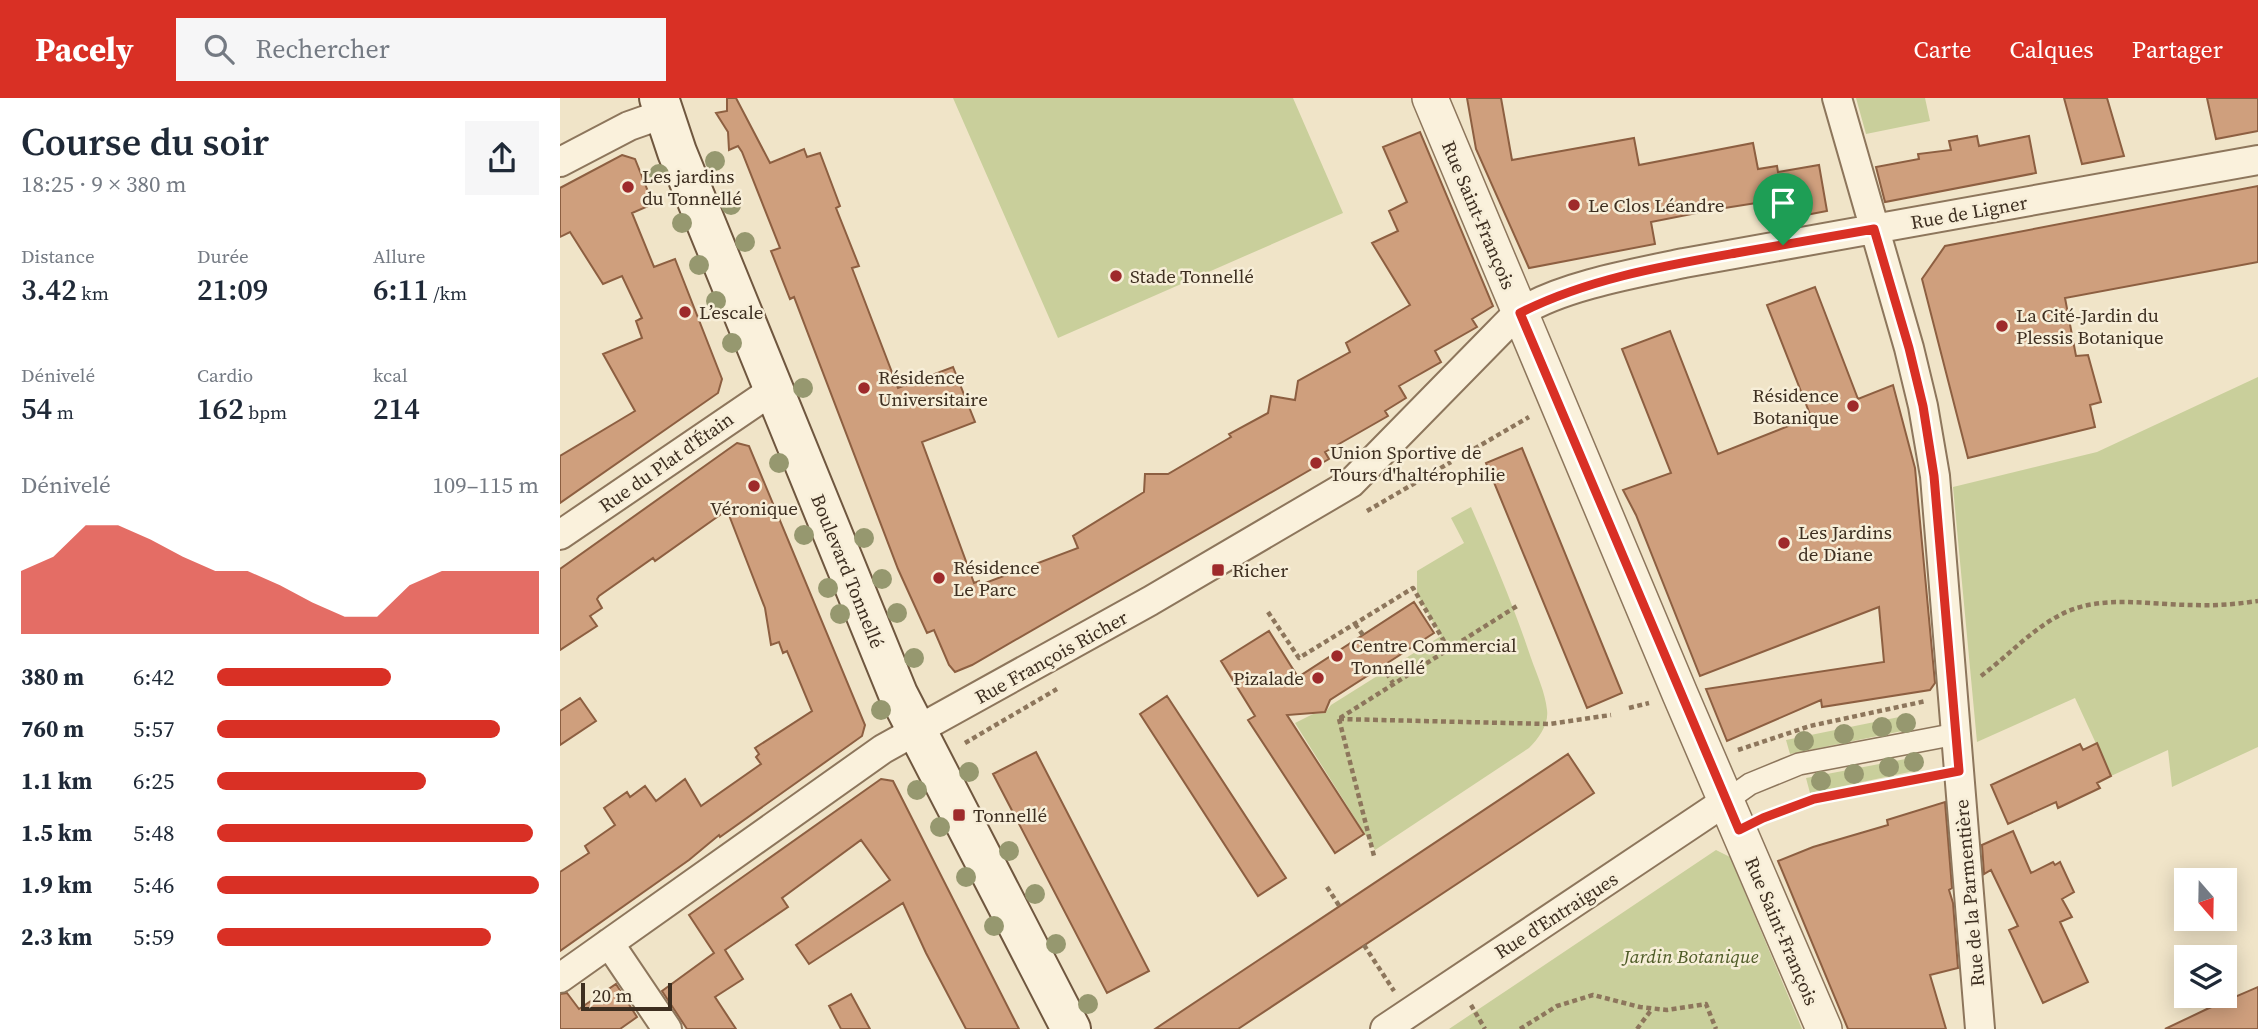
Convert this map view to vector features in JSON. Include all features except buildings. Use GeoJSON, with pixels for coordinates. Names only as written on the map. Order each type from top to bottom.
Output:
{"type":"FeatureCollection","features":[{"type":"Feature","properties":{"kind":"main road","name":"Boulevard Tonnellé"},"geometry":{"type":"LineString","coordinates":[[661,106],[773,390],[898,694],[1071,1029]]}},
{"type":"Feature","properties":{"kind":"street","name":"Rue Saint-François"},"geometry":{"type":"LineString","coordinates":[[1430,98],[1708,761],[1824,1029]]}},
{"type":"Feature","properties":{"kind":"street","name":"Rue de la Parmentière"},"geometry":{"type":"LineString","coordinates":[[1838,98],[1909,348],[1923,406],[1934,476],[1980,1029]]}},
{"type":"Feature","properties":{"kind":"street"},"geometry":{"type":"LineString","coordinates":[[560,162],[661,106]]}},
{"type":"Feature","properties":{"kind":"street","name":"Rue de Ligner"},"geometry":{"type":"LineString","coordinates":[[1520,313],[1540,303],[1618,277],[1684,262],[2258,160]]}},
{"type":"Feature","properties":{"kind":"street","name":"Rue François Richer"},"geometry":{"type":"LineString","coordinates":[[560,978],[884,749],[1150,601],[1352,483],[1520,313]]}},
{"type":"Feature","properties":{"kind":"street","name":"Rue du Plat d'Étain"},"geometry":{"type":"LineString","coordinates":[[560,536],[773,390]]}},
{"type":"Feature","properties":{"kind":"street"},"geometry":{"type":"LineString","coordinates":[[1732,816],[1749,785],[1799,764],[1956,734]]}},
{"type":"Feature","properties":{"kind":"street","name":"Rue d'Entraigues"},"geometry":{"type":"LineString","coordinates":[[1397,1021],[1732,816]]}},
{"type":"Feature","properties":{"kind":"street"},"geometry":{"type":"LineString","coordinates":[[609,943],[667,1029]]}},
{"type":"Feature","properties":{"kind":"path"},"geometry":{"type":"LineString","coordinates":[[1467,453],[1558,401]]}},
{"type":"Feature","properties":{"kind":"path"},"geometry":{"type":"LineString","coordinates":[[1429,475],[1451,462]]}},
{"type":"Feature","properties":{"kind":"path"},"geometry":{"type":"LineString","coordinates":[[1268,612],[1299,658],[1413,588],[1448,648]]}},
{"type":"Feature","properties":{"kind":"path"},"geometry":{"type":"LineString","coordinates":[[1708,761],[1810,726],[1938,699],[1982,675],[2042,626],[2063,613],[2086,605],[2114,603],[2196,606],[2258,601]]}},
{"type":"Feature","properties":{"kind":"path"},"geometry":{"type":"LineString","coordinates":[[1339,719],[1517,606]]}},
{"type":"Feature","properties":{"kind":"path"},"geometry":{"type":"LineString","coordinates":[[1356,624],[1363,635]]}},
{"type":"Feature","properties":{"kind":"path"},"geometry":{"type":"LineString","coordinates":[[1382,666],[1393,683]]}},
{"type":"Feature","properties":{"kind":"path"},"geometry":{"type":"LineString","coordinates":[[965,743],[1061,687]]}},
{"type":"Feature","properties":{"kind":"path"},"geometry":{"type":"LineString","coordinates":[[1339,719],[1549,724],[1611,715]]}},
{"type":"Feature","properties":{"kind":"path"},"geometry":{"type":"LineString","coordinates":[[1339,719],[1374,856]]}},
{"type":"Feature","properties":{"kind":"path"},"geometry":{"type":"LineString","coordinates":[[1732,816],[1763,818],[1814,799],[1959,771]]}},
{"type":"Feature","properties":{"kind":"path"},"geometry":{"type":"LineString","coordinates":[[1327,887],[1340,907]]}},
{"type":"Feature","properties":{"kind":"path"},"geometry":{"type":"LineString","coordinates":[[1364,945],[1397,1021]]}},
{"type":"Feature","properties":{"kind":"path"},"geometry":{"type":"LineString","coordinates":[[1520,1029],[1557,1006],[1593,995],[1652,1009],[1667,1010],[1706,1004],[1716,1029]]}},
{"type":"Feature","properties":{"kind":"path"},"geometry":{"type":"LineString","coordinates":[[1637,1029],[1652,1009]]}},
{"type":"Feature","properties":{"kind":"path"},"geometry":{"type":"LineString","coordinates":[[1475,1012],[1485,1029]]}},
{"type":"Feature","properties":{"kind":"green space","name":"Stade Tonnellé"},"geometry":{"type":"Polygon","coordinates":[[[953,98],[1293,98],[1343,213],[1058,338],[953,98]]]}},
{"type":"Feature","properties":{"kind":"green space"},"geometry":{"type":"Polygon","coordinates":[[[1856,98],[1925,98],[1930,121],[1866,134],[1856,98]]]}},
{"type":"Feature","properties":{"kind":"green space"},"geometry":{"type":"Polygon","coordinates":[[[2258,377],[2258,747],[2172,787],[2168,750],[2111,776],[2075,698],[1977,742],[1953,487],[2097,452],[2258,377]]]}},
{"type":"Feature","properties":{"kind":"green space"},"geometry":{"type":"Polygon","coordinates":[[[1471,507],[1541,684],[1546,703],[1545,726],[1529,748],[1375,850],[1295,723],[1313,714],[1325,713],[1331,705],[1441,636],[1417,594],[1417,571],[1464,543],[1451,518],[1471,507]]]}},
{"type":"Feature","properties":{"kind":"green space"},"geometry":{"type":"Polygon","coordinates":[[[1909,715],[1912,729],[1790,754],[1786,740],[1909,715]]]}},
{"type":"Feature","properties":{"kind":"green space"},"geometry":{"type":"Polygon","coordinates":[[[1916,757],[1919,770],[1810,793],[1806,778],[1916,757]]]}},
{"type":"Feature","properties":{"kind":"green space","name":"Jardin Botanique"},"geometry":{"type":"Polygon","coordinates":[[[1716,850],[1730,857],[1802,1029],[1449,1029],[1716,850]]]}},
{"type":"Feature","properties":{"kind":"place","name":"Les jardins du Tonnellé"},"geometry":{"type":"Point","coordinates":[628,187]}},
{"type":"Feature","properties":{"kind":"place","name":"Le Clos Léandre"},"geometry":{"type":"Point","coordinates":[1574,205]}},
{"type":"Feature","properties":{"kind":"place","name":"Stade Tonnellé"},"geometry":{"type":"Point","coordinates":[1116,276]}},
{"type":"Feature","properties":{"kind":"place","name":"L’escale"},"geometry":{"type":"Point","coordinates":[685,312]}},
{"type":"Feature","properties":{"kind":"place","name":"La Cité-Jardin du Plessis Botanique"},"geometry":{"type":"Point","coordinates":[2002,326]}},
{"type":"Feature","properties":{"kind":"place","name":"Résidence Universitaire"},"geometry":{"type":"Point","coordinates":[864,388]}},
{"type":"Feature","properties":{"kind":"place","name":"Résidence Botanique"},"geometry":{"type":"Point","coordinates":[1853,406]}},
{"type":"Feature","properties":{"kind":"place","name":"Union Sportive de Tours d'haltérophilie"},"geometry":{"type":"Point","coordinates":[1316,463]}},
{"type":"Feature","properties":{"kind":"place","name":"Véronique"},"geometry":{"type":"Point","coordinates":[754,486]}},
{"type":"Feature","properties":{"kind":"place","name":"Les Jardins de Diane"},"geometry":{"type":"Point","coordinates":[1784,543]}},
{"type":"Feature","properties":{"kind":"place","name":"Richer"},"geometry":{"type":"Point","coordinates":[1218,570]}},
{"type":"Feature","properties":{"kind":"place","name":"Résidence Le Parc"},"geometry":{"type":"Point","coordinates":[939,578]}},
{"type":"Feature","properties":{"kind":"place","name":"Centre Commercial Tonnellé"},"geometry":{"type":"Point","coordinates":[1337,656]}},
{"type":"Feature","properties":{"kind":"place","name":"Pizalade"},"geometry":{"type":"Point","coordinates":[1318,678]}},
{"type":"Feature","properties":{"kind":"place","name":"Tonnellé"},"geometry":{"type":"Point","coordinates":[959,815]}},
{"type":"Feature","properties":{"kind":"route"},"geometry":{"type":"LineString","coordinates":[[1874,229],[1909,348],[1923,406],[1934,476],[1959,771],[1814,799],[1739,830],[1520,313],[1575,290],[1618,277],[1684,262],[1783,245],[1874,229]]}}]}
